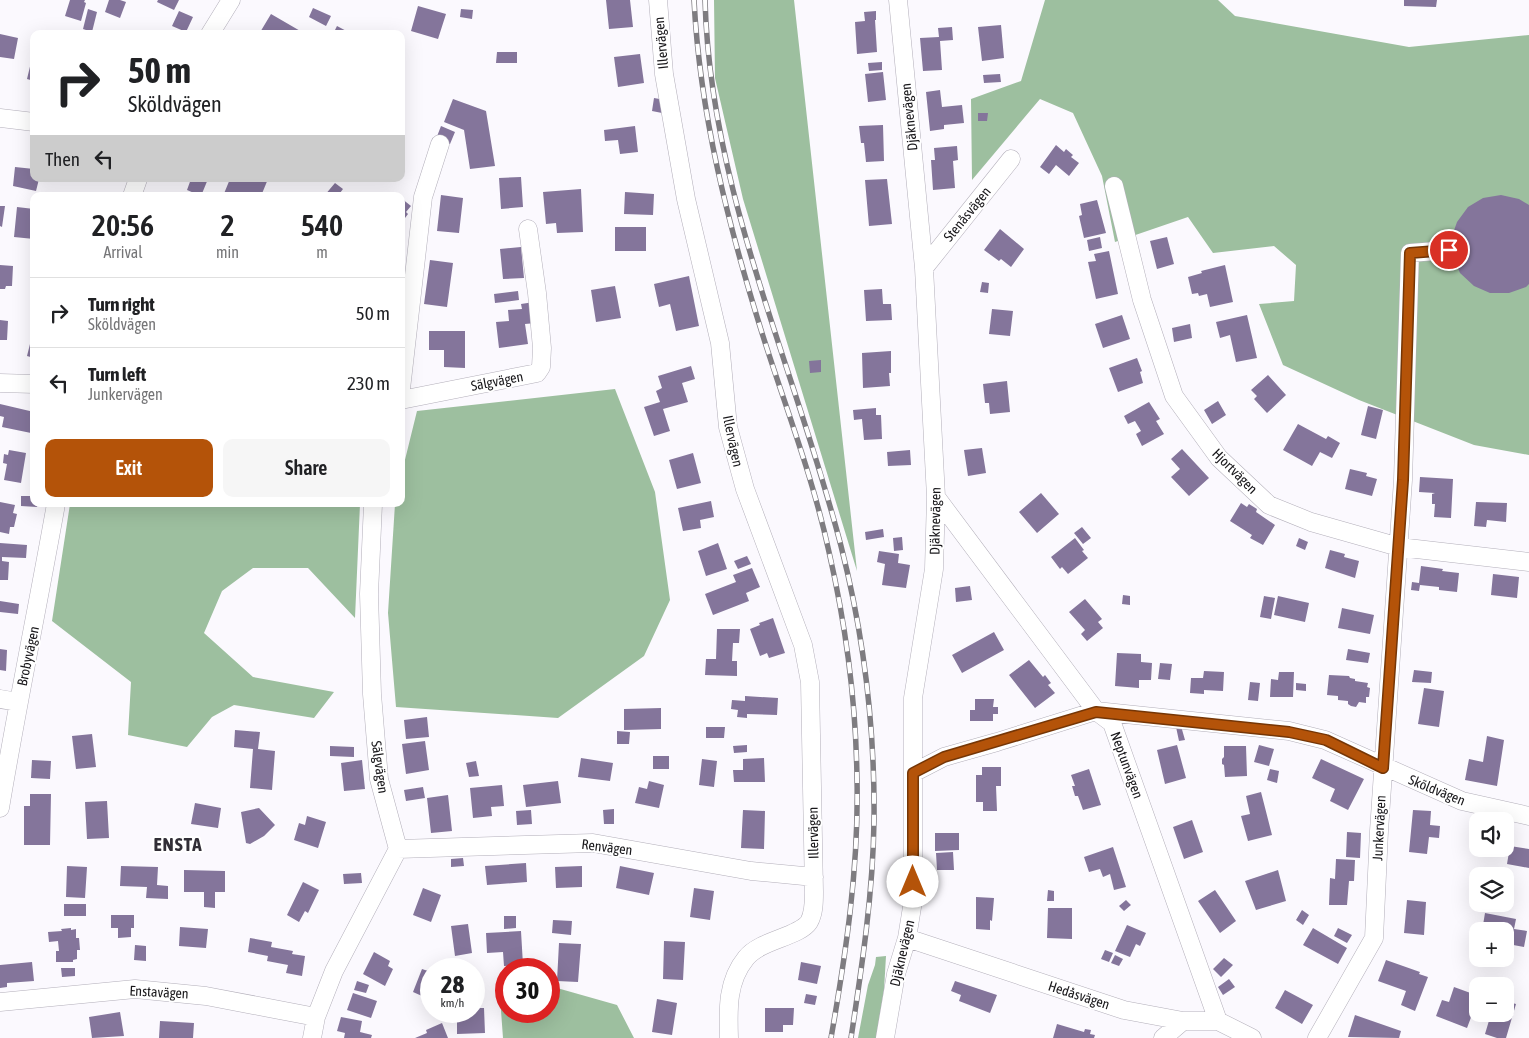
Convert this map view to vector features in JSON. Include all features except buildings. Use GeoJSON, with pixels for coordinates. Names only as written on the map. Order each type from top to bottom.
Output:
{"type":"FeatureCollection","features":[{"type":"Feature","properties":{"kind":"street"},"geometry":{"type":"LineString","coordinates":[[212,30],[231,0]]}},
{"type":"Feature","properties":{"kind":"street","name":"Illervägen"},"geometry":{"type":"LineString","coordinates":[[658,0],[664,74],[685,189],[720,343],[728,427],[745,489],[803,645],[810,682],[814,903],[808,923],[798,930],[762,946],[747,956],[740,967],[732,984],[729,998],[729,1038]]}},
{"type":"Feature","properties":{"kind":"street","name":"Djäknevägen"},"geometry":{"type":"LineString","coordinates":[[885,1038],[896,974],[907,938],[913,901],[913,698],[934,570],[936,496],[924,268],[898,0]]}},
{"type":"Feature","properties":{"kind":"street"},"geometry":{"type":"LineString","coordinates":[[0,118],[30,122]]}},
{"type":"Feature","properties":{"kind":"street"},"geometry":{"type":"LineString","coordinates":[[405,354],[423,197],[440,144]]}},
{"type":"Feature","properties":{"kind":"street","name":"Stenåsvägen"},"geometry":{"type":"LineString","coordinates":[[924,268],[1011,159]]}},
{"type":"Feature","properties":{"kind":"street","name":"Hjortvägen"},"geometry":{"type":"LineString","coordinates":[[1114,186],[1142,300],[1174,396],[1219,458],[1269,505],[1310,522],[1399,547],[1529,562]]}},
{"type":"Feature","properties":{"kind":"street","name":"Sälgvägen"},"geometry":{"type":"LineString","coordinates":[[405,399],[536,373],[541,367],[542,348],[537,293],[528,229]]}},
{"type":"Feature","properties":{"kind":"street","name":"Junkervägen"},"geometry":{"type":"LineString","coordinates":[[1317,1038],[1374,938],[1379,831],[1403,480],[1410,253],[1449,250]]}},
{"type":"Feature","properties":{"kind":"street"},"geometry":{"type":"LineString","coordinates":[[0,383],[30,384]]}},
{"type":"Feature","properties":{"kind":"street","name":"Neptunvägen"},"geometry":{"type":"LineString","coordinates":[[936,496],[1096,712],[1112,723],[1218,1021]]}},
{"type":"Feature","properties":{"kind":"street","name":"Brobyvägen"},"geometry":{"type":"LineString","coordinates":[[0,808],[18,702],[39,601],[55,507]]}},
{"type":"Feature","properties":{"kind":"street","name":"Sälgvägen"},"geometry":{"type":"LineString","coordinates":[[373,507],[369,594],[372,694],[378,779],[398,849]]}},
{"type":"Feature","properties":{"kind":"street"},"geometry":{"type":"LineString","coordinates":[[0,698],[18,702]]}},
{"type":"Feature","properties":{"kind":"street","name":"Sköldvägen"},"geometry":{"type":"LineString","coordinates":[[913,773],[944,757],[1096,712],[1289,732],[1326,740],[1383,768],[1462,802],[1529,816]]}},
{"type":"Feature","properties":{"kind":"street","name":"Renvägen"},"geometry":{"type":"LineString","coordinates":[[398,849],[593,843],[751,872],[814,877]]}},
{"type":"Feature","properties":{"kind":"street"},"geometry":{"type":"LineString","coordinates":[[312,1038],[316,1017],[334,971],[398,849]]}},
{"type":"Feature","properties":{"kind":"street","name":"Hedåsvägen"},"geometry":{"type":"LineString","coordinates":[[907,938],[1124,1010],[1183,1021],[1218,1021],[1252,1038]]}},
{"type":"Feature","properties":{"kind":"street","name":"Enstavägen"},"geometry":{"type":"LineString","coordinates":[[0,1002],[135,989],[206,996],[316,1017]]}},
{"type":"Feature","properties":{"kind":"street"},"geometry":{"type":"LineString","coordinates":[[1163,1038],[1183,1021]]}},
{"type":"Feature","properties":{"kind":"green space"},"geometry":{"type":"Polygon","coordinates":[[[714,0],[794,0],[857,571],[743,199],[715,78],[714,0]]]}},
{"type":"Feature","properties":{"kind":"green space"},"geometry":{"type":"Polygon","coordinates":[[[1045,0],[1218,0],[1235,16],[1409,47],[1529,35],[1529,455],[1474,445],[1359,400],[1283,365],[1259,304],[1294,301],[1296,265],[1274,246],[1213,253],[1188,217],[1115,242],[1102,176],[1073,113],[1040,99],[972,180],[971,99],[1021,81],[1045,0]]]}},
{"type":"Feature","properties":{"kind":"green space"},"geometry":{"type":"Polygon","coordinates":[[[615,389],[655,492],[670,600],[644,656],[558,718],[396,707],[388,613],[395,507],[405,507],[405,460],[417,411],[615,389]]]}},
{"type":"Feature","properties":{"kind":"green space"},"geometry":{"type":"Polygon","coordinates":[[[70,507],[360,507],[355,618],[308,568],[253,568],[222,591],[204,633],[253,677],[334,692],[314,718],[234,705],[212,717],[187,747],[128,735],[131,682],[52,621],[70,507]]]}},
{"type":"Feature","properties":{"kind":"green space"},"geometry":{"type":"Polygon","coordinates":[[[886,956],[884,990],[876,1038],[858,1038],[868,985],[876,957],[886,956]]]}},
{"type":"Feature","properties":{"kind":"green space"},"geometry":{"type":"Polygon","coordinates":[[[560,989],[617,1005],[634,1038],[503,1038],[502,1023],[560,1023],[560,989]]]}},
{"type":"Feature","properties":{"kind":"railway"},"geometry":{"type":"LineString","coordinates":[[694,0],[702,85],[727,210],[750,292],[815,496],[835,580],[849,664],[855,721],[857,779],[856,844],[854,877],[842,974],[831,1038]]}},
{"type":"Feature","properties":{"kind":"railway"},"geometry":{"type":"LineString","coordinates":[[705,0],[710,71],[722,140],[738,209],[757,276],[822,478],[841,546],[862,648],[870,717],[874,821],[869,903],[851,1038]]}},
{"type":"Feature","properties":{"kind":"district","name":"ENSTA"},"geometry":{"type":"Point","coordinates":[178,844]}},
{"type":"Feature","properties":{"kind":"route"},"geometry":{"type":"LineString","coordinates":[[913,882],[913,773],[944,757],[1096,712],[1289,732],[1326,740],[1383,768],[1403,480],[1410,253],[1449,250]]}}]}
